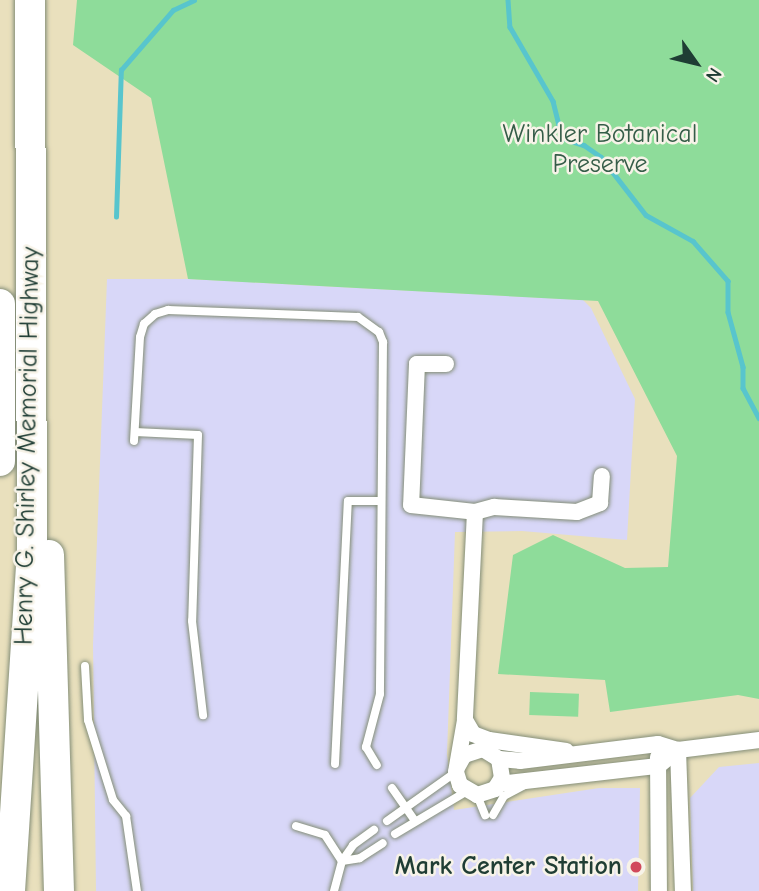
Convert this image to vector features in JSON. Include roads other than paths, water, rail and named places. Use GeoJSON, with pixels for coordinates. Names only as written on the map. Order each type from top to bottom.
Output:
{"type":"FeatureCollection","features":[{"type":"Feature","properties":{"kind":"highway","name":"Henry G. Shirley Memorial Highway"},"geometry":{"type":"LineString","coordinates":[[10,891],[32,554],[30,0]]}},
{"type":"Feature","properties":{"kind":"highway"},"geometry":{"type":"LineString","coordinates":[[32,51],[47,392],[59,891]]}},
{"type":"Feature","properties":{"kind":"highway"},"geometry":{"type":"LineString","coordinates":[[0,304],[0,461]]}},
{"type":"Feature","properties":{"kind":"street"},"geometry":{"type":"LineString","coordinates":[[446,364],[417,364],[411,505],[475,512],[494,507],[577,512],[600,503],[602,476]]}},
{"type":"Feature","properties":{"kind":"street"},"geometry":{"type":"LineString","coordinates":[[457,769],[464,754],[476,749],[489,751],[499,759],[503,771],[499,784],[490,793],[472,793],[457,769],[465,720],[475,512]]}},
{"type":"Feature","properties":{"kind":"street"},"geometry":{"type":"LineString","coordinates":[[465,720],[473,734],[489,740],[578,754]]}},
{"type":"Feature","properties":{"kind":"street"},"geometry":{"type":"LineString","coordinates":[[499,759],[520,761],[658,744],[678,750],[759,740]]}},
{"type":"Feature","properties":{"kind":"street"},"geometry":{"type":"LineString","coordinates":[[658,744],[659,891]]}},
{"type":"Feature","properties":{"kind":"street"},"geometry":{"type":"LineString","coordinates":[[499,784],[527,784],[658,766],[678,750]]}},
{"type":"Feature","properties":{"kind":"street"},"geometry":{"type":"LineString","coordinates":[[678,750],[683,891]]}},
{"type":"Feature","properties":{"kind":"lane"},"geometry":{"type":"LineString","coordinates":[[203,715],[192,621],[198,435],[134,437],[140,337],[144,324],[155,314],[168,310],[358,317],[379,332],[383,342],[380,694],[366,747],[377,765]]}},
{"type":"Feature","properties":{"kind":"lane"},"geometry":{"type":"LineString","coordinates":[[335,764],[348,501],[380,501]]}},
{"type":"Feature","properties":{"kind":"lane"},"geometry":{"type":"LineString","coordinates":[[85,666],[88,720],[113,800],[126,816],[137,891]]}},
{"type":"Feature","properties":{"kind":"lane"},"geometry":{"type":"LineString","coordinates":[[387,821],[457,769]]}},
{"type":"Feature","properties":{"kind":"lane"},"geometry":{"type":"LineString","coordinates":[[395,834],[472,793],[489,815],[504,796],[527,784]]}},
{"type":"Feature","properties":{"kind":"lane"},"geometry":{"type":"LineString","coordinates":[[393,788],[415,821]]}},
{"type":"Feature","properties":{"kind":"lane"},"geometry":{"type":"LineString","coordinates":[[296,825],[325,835],[342,861]]}},
{"type":"Feature","properties":{"kind":"lane"},"geometry":{"type":"LineString","coordinates":[[334,891],[342,861],[353,845],[374,830]]}},
{"type":"Feature","properties":{"kind":"lane"},"geometry":{"type":"LineString","coordinates":[[342,861],[360,858],[383,843]]}},
{"type":"Feature","properties":{"kind":"lane"},"geometry":{"type":"LineString","coordinates":[[131,891],[134,876]]}},
{"type":"Feature","properties":{"kind":"waterway"},"geometry":{"type":"LineString","coordinates":[[116,217],[121,70],[173,10],[194,0]]}},
{"type":"Feature","properties":{"kind":"waterway"},"geometry":{"type":"LineString","coordinates":[[508,0],[510,27],[553,101],[562,138],[584,145],[601,157],[646,215],[693,241],[728,281],[728,312],[743,367],[743,388],[759,418]]}},
{"type":"Feature","properties":{"kind":"place","name":"Mark Center Station"},"geometry":{"type":"Point","coordinates":[636,867]}},
{"type":"Feature","properties":{"kind":"park label","name":"Winkler Botanical Preserve"},"geometry":{"type":"Point","coordinates":[600,150]}}]}
